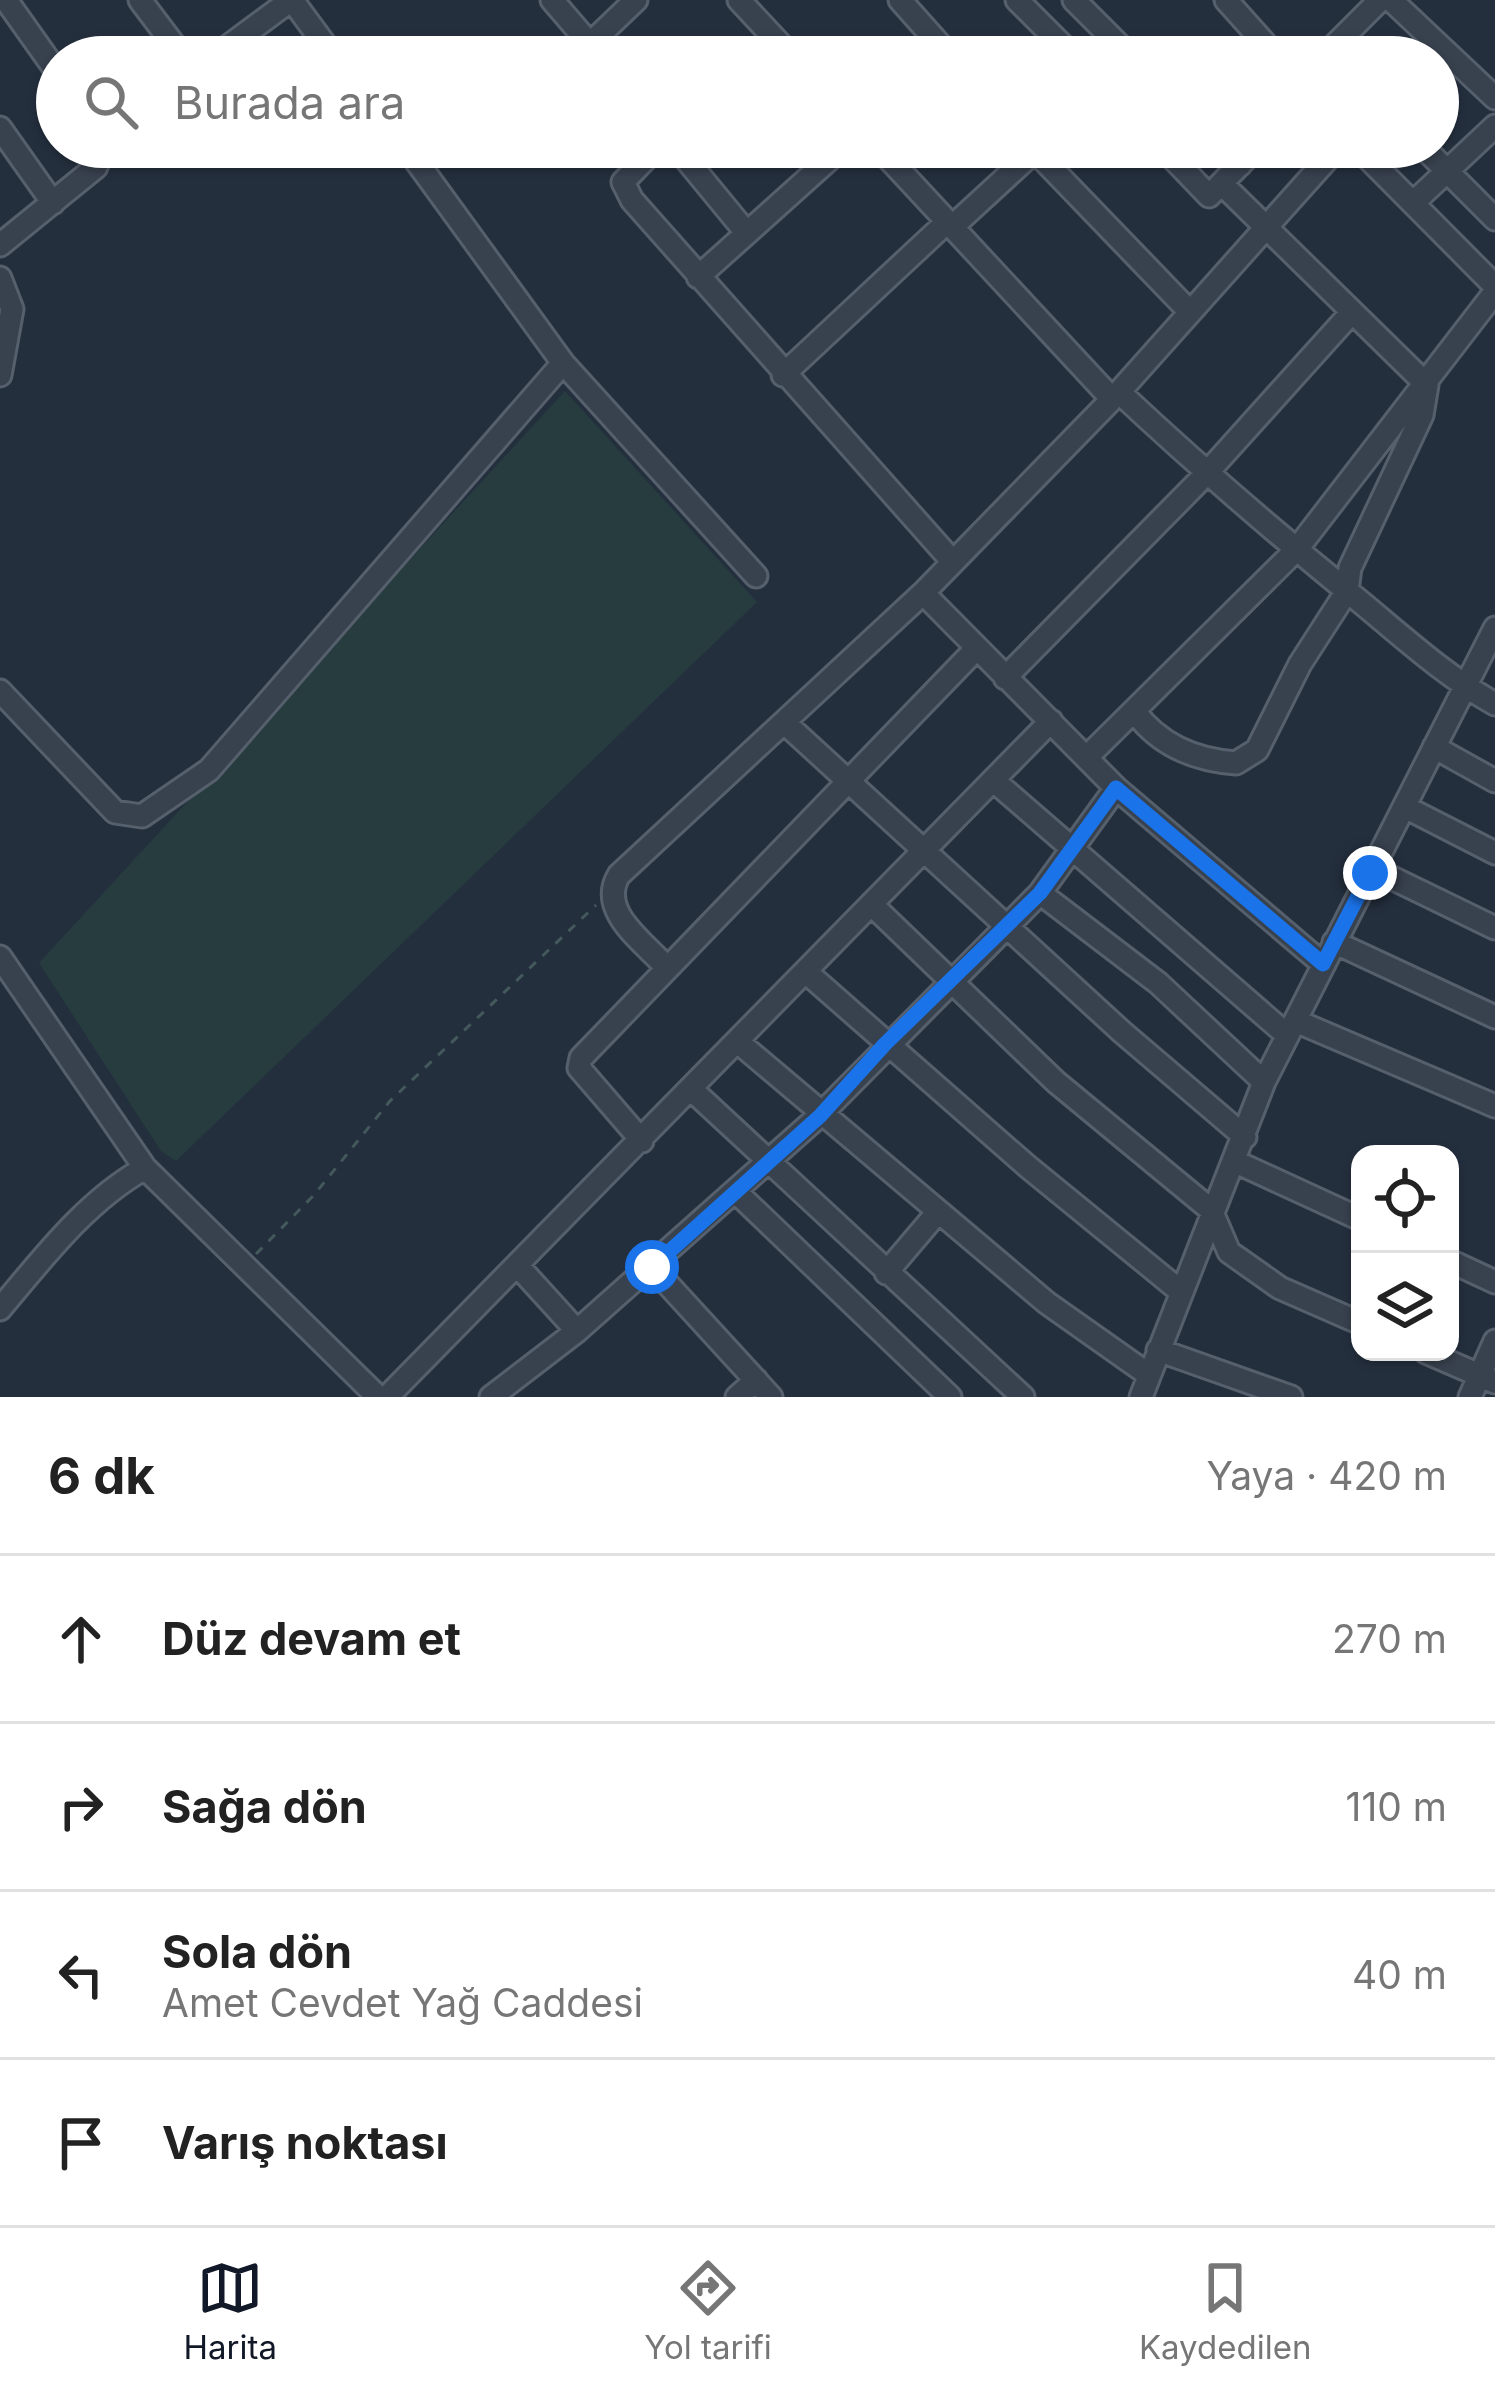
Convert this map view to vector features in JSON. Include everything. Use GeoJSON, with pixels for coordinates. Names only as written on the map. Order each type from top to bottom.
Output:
{"type":"FeatureCollection","features":[{"type":"Feature","properties":{"kind":"street"},"geometry":{"type":"LineString","coordinates":[[6,0],[36,42]]}},
{"type":"Feature","properties":{"kind":"street"},"geometry":{"type":"LineString","coordinates":[[140,0],[167,36]]}},
{"type":"Feature","properties":{"kind":"street"},"geometry":{"type":"LineString","coordinates":[[243,36],[292,0],[319,36]]}},
{"type":"Feature","properties":{"kind":"street"},"geometry":{"type":"LineString","coordinates":[[552,0],[584,36]]}},
{"type":"Feature","properties":{"kind":"street"},"geometry":{"type":"LineString","coordinates":[[607,36],[637,0]]}},
{"type":"Feature","properties":{"kind":"street"},"geometry":{"type":"LineString","coordinates":[[739,0],[766,36]]}},
{"type":"Feature","properties":{"kind":"street"},"geometry":{"type":"LineString","coordinates":[[900,0],[932,36]]}},
{"type":"Feature","properties":{"kind":"street"},"geometry":{"type":"LineString","coordinates":[[1017,0],[1053,36]]}},
{"type":"Feature","properties":{"kind":"street"},"geometry":{"type":"LineString","coordinates":[[1074,0],[1110,36]]}},
{"type":"Feature","properties":{"kind":"street"},"geometry":{"type":"LineString","coordinates":[[1226,0],[1258,36]]}},
{"type":"Feature","properties":{"kind":"street"},"geometry":{"type":"LineString","coordinates":[[1347,36],[1380,0]]}},
{"type":"Feature","properties":{"kind":"street"},"geometry":{"type":"LineString","coordinates":[[1402,4],[1434,36]]}},
{"type":"Feature","properties":{"kind":"street"},"geometry":{"type":"LineString","coordinates":[[1459,62],[1495,98]]}},
{"type":"Feature","properties":{"kind":"street"},"geometry":{"type":"LineString","coordinates":[[1478,81],[1495,65]]}},
{"type":"Feature","properties":{"kind":"street"},"geometry":{"type":"LineString","coordinates":[[1459,160],[1495,126]]}},
{"type":"Feature","properties":{"kind":"street"},"geometry":{"type":"LineString","coordinates":[[0,128],[53,202]]}},
{"type":"Feature","properties":{"kind":"street"},"geometry":{"type":"LineString","coordinates":[[0,245],[95,168]]}},
{"type":"Feature","properties":{"kind":"street"},"geometry":{"type":"LineString","coordinates":[[421,168],[563,363],[756,576]]}},
{"type":"Feature","properties":{"kind":"street"},"geometry":{"type":"LineString","coordinates":[[637,168],[623,182],[698,277],[953,562]]}},
{"type":"Feature","properties":{"kind":"street"},"geometry":{"type":"LineString","coordinates":[[693,168],[745,231]]}},
{"type":"Feature","properties":{"kind":"street"},"geometry":{"type":"LineString","coordinates":[[698,277],[821,168]]}},
{"type":"Feature","properties":{"kind":"street"},"geometry":{"type":"LineString","coordinates":[[898,168],[1115,396],[1462,685],[1495,704]]}},
{"type":"Feature","properties":{"kind":"street"},"geometry":{"type":"LineString","coordinates":[[783,375],[1013,168]]}},
{"type":"Feature","properties":{"kind":"street"},"geometry":{"type":"LineString","coordinates":[[1054,168],[1190,312]]}},
{"type":"Feature","properties":{"kind":"street"},"geometry":{"type":"LineString","coordinates":[[1182,168],[1208,196],[1237,168]]}},
{"type":"Feature","properties":{"kind":"street"},"geometry":{"type":"LineString","coordinates":[[667,967],[619,915],[611,894],[619,875],[923,593],[1115,396],[1319,168]]}},
{"type":"Feature","properties":{"kind":"street"},"geometry":{"type":"LineString","coordinates":[[1088,756],[1297,550],[1426,385],[1492,277],[1378,168]]}},
{"type":"Feature","properties":{"kind":"street"},"geometry":{"type":"LineString","coordinates":[[1443,168],[1495,219]]}},
{"type":"Feature","properties":{"kind":"street"},"geometry":{"type":"LineString","coordinates":[[1412,203],[1451,168]]}},
{"type":"Feature","properties":{"kind":"street"},"geometry":{"type":"LineString","coordinates":[[1222,184],[1426,385]]}},
{"type":"Feature","properties":{"kind":"street"},"geometry":{"type":"LineString","coordinates":[[0,278],[12,309],[0,375]]}},
{"type":"Feature","properties":{"kind":"street"},"geometry":{"type":"LineString","coordinates":[[1005,678],[1206,474],[1352,311]]}},
{"type":"Feature","properties":{"kind":"street"},"geometry":{"type":"LineString","coordinates":[[0,692],[115,812],[142,816],[209,770],[563,363]]}},
{"type":"Feature","properties":{"kind":"street"},"geometry":{"type":"LineString","coordinates":[[1135,712],[1157,738],[1183,752],[1223,762],[1247,760],[1347,591],[1350,568],[1422,415],[1426,385]]}},
{"type":"Feature","properties":{"kind":"street"},"geometry":{"type":"LineString","coordinates":[[923,593],[1116,788],[1323,964]]}},
{"type":"Feature","properties":{"kind":"street"},"geometry":{"type":"LineString","coordinates":[[738,1042],[820,1116],[1146,1386],[1264,1082],[1495,628]]}},
{"type":"Feature","properties":{"kind":"street"},"geometry":{"type":"LineString","coordinates":[[642,1141],[579,1068],[581,1058],[850,785],[976,649]]}},
{"type":"Feature","properties":{"kind":"street"},"geometry":{"type":"LineString","coordinates":[[387,1397],[1051,721]]}},
{"type":"Feature","properties":{"kind":"street"},"geometry":{"type":"LineString","coordinates":[[787,724],[1245,1137]]}},
{"type":"Feature","properties":{"kind":"street"},"geometry":{"type":"LineString","coordinates":[[1434,747],[1495,781]]}},
{"type":"Feature","properties":{"kind":"street"},"geometry":{"type":"LineString","coordinates":[[993,780],[1292,1028],[1495,1106]]}},
{"type":"Feature","properties":{"kind":"street"},"geometry":{"type":"LineString","coordinates":[[491,1397],[652,1267],[820,1116],[885,1044],[1040,893],[1075,852],[1116,788]]}},
{"type":"Feature","properties":{"kind":"street"},"geometry":{"type":"LineString","coordinates":[[1407,808],[1495,853]]}},
{"type":"Feature","properties":{"kind":"street"},"geometry":{"type":"LineString","coordinates":[[1370,873],[1390,877],[1495,928]]}},
{"type":"Feature","properties":{"kind":"street"},"geometry":{"type":"LineString","coordinates":[[1040,893],[1158,983],[1264,1082]]}},
{"type":"Feature","properties":{"kind":"street"},"geometry":{"type":"LineString","coordinates":[[871,904],[1055,1082],[1211,1210],[1229,1252],[1253,1271],[1351,1319]]}},
{"type":"Feature","properties":{"kind":"street"},"geometry":{"type":"LineString","coordinates":[[1334,942],[1495,1017]]}},
{"type":"Feature","properties":{"kind":"street"},"geometry":{"type":"LineString","coordinates":[[3,968],[145,1168],[378,1397]]}},
{"type":"Feature","properties":{"kind":"street"},"geometry":{"type":"LineString","coordinates":[[806,972],[1180,1291]]}},
{"type":"Feature","properties":{"kind":"street"},"geometry":{"type":"LineString","coordinates":[[692,1090],[1022,1397]]}},
{"type":"Feature","properties":{"kind":"street"},"geometry":{"type":"LineString","coordinates":[[1236,1162],[1351,1215]]}},
{"type":"Feature","properties":{"kind":"street"},"geometry":{"type":"LineString","coordinates":[[0,1309],[58,1240],[121,1181],[145,1168]]}},
{"type":"Feature","properties":{"kind":"street"},"geometry":{"type":"LineString","coordinates":[[736,1192],[950,1397]]}},
{"type":"Feature","properties":{"kind":"street"},"geometry":{"type":"LineString","coordinates":[[886,1273],[937,1213]]}},
{"type":"Feature","properties":{"kind":"street"},"geometry":{"type":"LineString","coordinates":[[517,1265],[577,1331]]}},
{"type":"Feature","properties":{"kind":"street"},"geometry":{"type":"LineString","coordinates":[[1459,1265],[1495,1282]]}},
{"type":"Feature","properties":{"kind":"street"},"geometry":{"type":"LineString","coordinates":[[652,1267],[763,1389],[737,1397]]}},
{"type":"Feature","properties":{"kind":"street"},"geometry":{"type":"LineString","coordinates":[[1441,1361],[1481,1385],[1495,1342]]}},
{"type":"Feature","properties":{"kind":"street"},"geometry":{"type":"LineString","coordinates":[[1158,1350],[1291,1397]]}},
{"type":"Feature","properties":{"kind":"path"},"geometry":{"type":"LineString","coordinates":[[247,1264],[314,1195],[390,1101],[611,894]]}},
{"type":"Feature","properties":{"kind":"green space"},"geometry":{"type":"Polygon","coordinates":[[[565,391],[757,602],[176,1161],[161,1151],[39,963],[565,391]]]}},
{"type":"Feature","properties":{"kind":"route"},"geometry":{"type":"LineString","coordinates":[[652,1267],[820,1116],[885,1044],[1040,893],[1075,852],[1116,788],[1323,964],[1370,873]]}}]}
